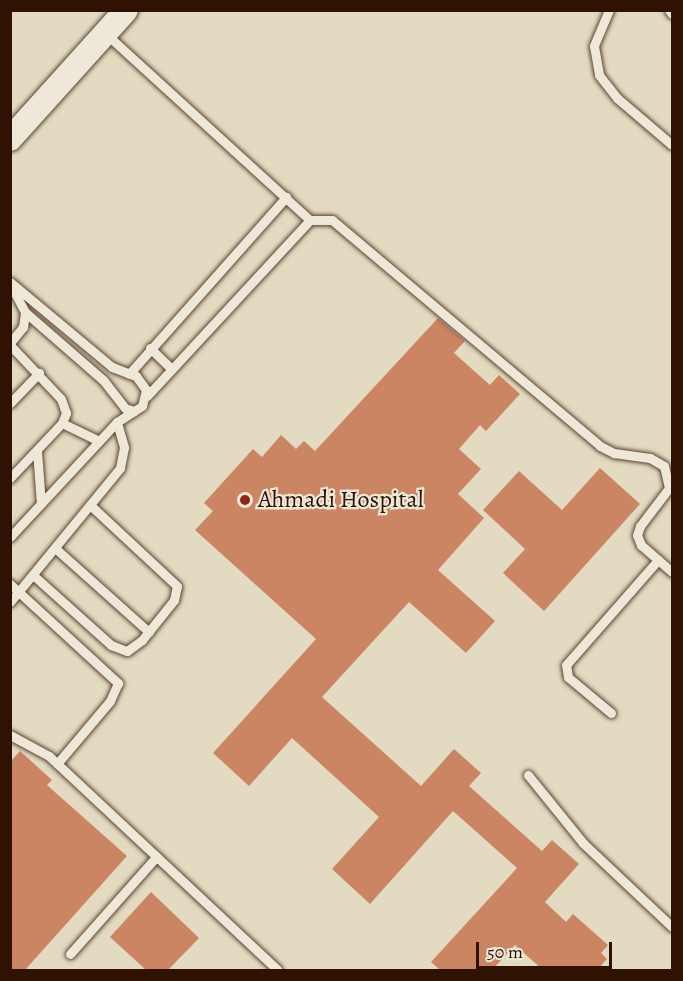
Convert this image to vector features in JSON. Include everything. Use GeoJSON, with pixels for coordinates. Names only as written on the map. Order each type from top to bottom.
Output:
{"type":"FeatureCollection","features":[{"type":"Feature","properties":{"kind":"main road"},"geometry":{"type":"LineString","coordinates":[[10,120],[108,22],[126,10]]}},
{"type":"Feature","properties":{"kind":"main road"},"geometry":{"type":"LineString","coordinates":[[10,139],[108,22]]}},
{"type":"Feature","properties":{"kind":"lane"},"geometry":{"type":"LineString","coordinates":[[609,10],[594,46],[599,75],[612,93],[672,145]]}},
{"type":"Feature","properties":{"kind":"lane"},"geometry":{"type":"LineString","coordinates":[[669,10],[672,14]]}},
{"type":"Feature","properties":{"kind":"lane"},"geometry":{"type":"LineString","coordinates":[[108,22],[310,220],[332,220],[600,446],[614,453],[650,458],[664,466],[669,488],[640,525],[637,535],[641,545],[672,572]]}},
{"type":"Feature","properties":{"kind":"lane"},"geometry":{"type":"LineString","coordinates":[[129,374],[286,197]]}},
{"type":"Feature","properties":{"kind":"lane"},"geometry":{"type":"LineString","coordinates":[[10,537],[117,422],[134,411],[171,368],[310,220]]}},
{"type":"Feature","properties":{"kind":"lane"},"geometry":{"type":"LineString","coordinates":[[10,283],[112,367],[129,374],[142,384],[147,396]]}},
{"type":"Feature","properties":{"kind":"lane"},"geometry":{"type":"LineString","coordinates":[[10,283],[25,312],[103,380],[125,408],[134,411]]}},
{"type":"Feature","properties":{"kind":"lane"},"geometry":{"type":"LineString","coordinates":[[10,478],[62,423],[66,413],[61,399],[10,344],[22,327],[25,312]]}},
{"type":"Feature","properties":{"kind":"lane"},"geometry":{"type":"LineString","coordinates":[[150,348],[171,368]]}},
{"type":"Feature","properties":{"kind":"lane"},"geometry":{"type":"LineString","coordinates":[[10,403],[39,373]]}},
{"type":"Feature","properties":{"kind":"lane"},"geometry":{"type":"LineString","coordinates":[[10,602],[120,468],[124,447],[117,422]]}},
{"type":"Feature","properties":{"kind":"lane"},"geometry":{"type":"LineString","coordinates":[[62,423],[99,441]]}},
{"type":"Feature","properties":{"kind":"lane"},"geometry":{"type":"LineString","coordinates":[[37,451],[41,504]]}},
{"type":"Feature","properties":{"kind":"lane"},"geometry":{"type":"LineString","coordinates":[[33,575],[120,650],[127,651],[148,632],[174,600],[177,586],[90,505]]}},
{"type":"Feature","properties":{"kind":"lane"},"geometry":{"type":"LineString","coordinates":[[55,548],[148,632]]}},
{"type":"Feature","properties":{"kind":"lane"},"geometry":{"type":"LineString","coordinates":[[611,712],[568,677],[566,665],[658,560]]}},
{"type":"Feature","properties":{"kind":"lane"},"geometry":{"type":"LineString","coordinates":[[10,584],[118,683],[110,701],[57,764]]}},
{"type":"Feature","properties":{"kind":"lane"},"geometry":{"type":"LineString","coordinates":[[10,735],[57,764],[278,970]]}},
{"type":"Feature","properties":{"kind":"lane"},"geometry":{"type":"LineString","coordinates":[[528,775],[584,843],[672,927]]}},
{"type":"Feature","properties":{"kind":"lane"},"geometry":{"type":"LineString","coordinates":[[70,954],[156,857]]}},
{"type":"Feature","properties":{"kind":"building"},"geometry":{"type":"Polygon","coordinates":[[[438,318],[465,341],[454,353],[490,385],[499,375],[520,394],[486,431],[480,425],[459,449],[481,469],[458,494],[484,518],[438,570],[495,621],[466,653],[409,602],[322,697],[421,786],[454,749],[481,773],[469,786],[542,851],[552,840],[579,864],[545,902],[566,922],[573,914],[608,945],[601,953],[607,959],[597,970],[543,970],[515,945],[492,970],[440,970],[431,962],[517,868],[453,811],[370,904],[332,869],[379,817],[292,738],[249,786],[213,753],[316,639],[195,530],[213,511],[204,503],[253,449],[262,457],[281,435],[296,449],[304,441],[315,451],[438,318]]]}},
{"type":"Feature","properties":{"kind":"building"},"geometry":{"type":"Polygon","coordinates":[[[600,468],[640,504],[544,611],[503,573],[525,549],[483,510],[519,471],[562,510],[600,468]]]}},
{"type":"Feature","properties":{"kind":"building"},"geometry":{"type":"Polygon","coordinates":[[[20,751],[52,780],[47,785],[127,856],[25,970],[10,970],[10,762],[20,751]]]}},
{"type":"Feature","properties":{"kind":"building"},"geometry":{"type":"Polygon","coordinates":[[[151,892],[199,938],[168,970],[146,970],[110,937],[151,892]]]}},
{"type":"Feature","properties":{"kind":"place","name":"Ahmadi Hospital"},"geometry":{"type":"Point","coordinates":[245,500]}}]}
